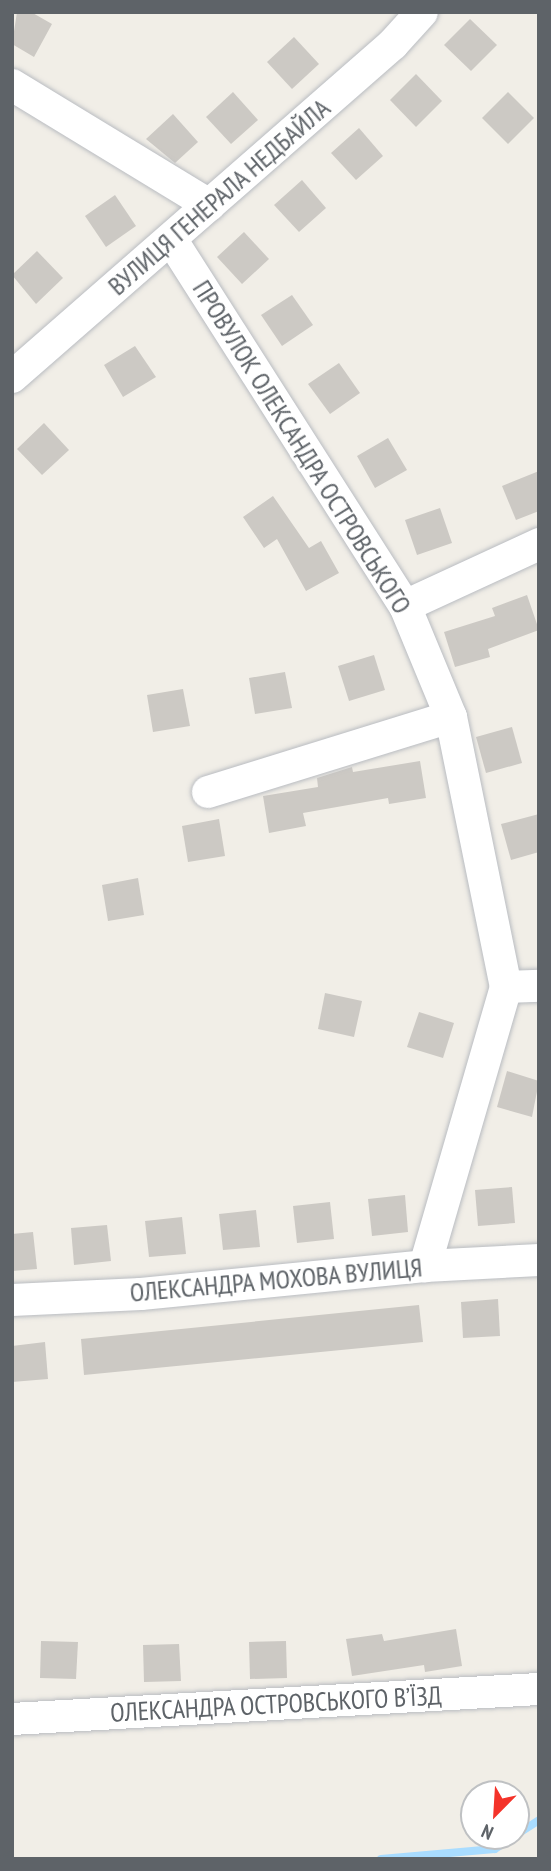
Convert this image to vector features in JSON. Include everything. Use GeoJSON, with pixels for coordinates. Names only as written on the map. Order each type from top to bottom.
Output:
{"type":"FeatureCollection","features":[{"type":"Feature","properties":{"kind":"street","name":"ВУЛИЦЯ ГЕНЕРАЛА НЕДБАЙЛА"},"geometry":{"type":"LineString","coordinates":[[12,377],[393,44],[422,12]]}},
{"type":"Feature","properties":{"kind":"street"},"geometry":{"type":"LineString","coordinates":[[12,85],[209,205]]}},
{"type":"Feature","properties":{"kind":"street","name":"ПРОВУЛОК ОЛЕКСАНДРА ОСТРОВСЬКОГО"},"geometry":{"type":"LineString","coordinates":[[171,239],[405,606],[451,717],[506,987],[425,1266]]}},
{"type":"Feature","properties":{"kind":"street"},"geometry":{"type":"LineString","coordinates":[[405,606],[539,544]]}},
{"type":"Feature","properties":{"kind":"street"},"geometry":{"type":"LineString","coordinates":[[208,792],[451,717]]}},
{"type":"Feature","properties":{"kind":"street"},"geometry":{"type":"LineString","coordinates":[[506,987],[539,986]]}},
{"type":"Feature","properties":{"kind":"street","name":"ОЛЕКСАНДРА МОХОВА ВУЛИЦЯ"},"geometry":{"type":"LineString","coordinates":[[12,1300],[141,1294],[425,1266],[539,1260]]}},
{"type":"Feature","properties":{"kind":"street","name":"ОЛЕКСАНДРА ОСТРОВСЬКОГО В’ЇЗД"},"geometry":{"type":"LineString","coordinates":[[12,1718],[539,1689]]}},
{"type":"Feature","properties":{"kind":"building"},"geometry":{"type":"Polygon","coordinates":[[[17,12],[31,12],[52,24],[34,57],[12,44],[17,12]]]}},
{"type":"Feature","properties":{"kind":"building"},"geometry":{"type":"Polygon","coordinates":[[[470,19],[497,45],[471,71],[444,45],[470,19]]]}},
{"type":"Feature","properties":{"kind":"building"},"geometry":{"type":"Polygon","coordinates":[[[294,37],[319,64],[292,89],[267,62],[294,37]]]}},
{"type":"Feature","properties":{"kind":"building"},"geometry":{"type":"Polygon","coordinates":[[[416,74],[442,101],[416,127],[390,100],[416,74]]]}},
{"type":"Feature","properties":{"kind":"building"},"geometry":{"type":"Polygon","coordinates":[[[233,92],[258,120],[231,144],[206,117],[233,92]]]}},
{"type":"Feature","properties":{"kind":"building"},"geometry":{"type":"Polygon","coordinates":[[[508,92],[534,118],[508,144],[482,118],[508,92]]]}},
{"type":"Feature","properties":{"kind":"building"},"geometry":{"type":"Polygon","coordinates":[[[173,114],[198,142],[175,163],[146,139],[173,114]]]}},
{"type":"Feature","properties":{"kind":"building"},"geometry":{"type":"Polygon","coordinates":[[[359,128],[383,156],[356,180],[331,153],[359,128]]]}},
{"type":"Feature","properties":{"kind":"building"},"geometry":{"type":"Polygon","coordinates":[[[302,180],[326,208],[299,232],[274,205],[302,180]]]}},
{"type":"Feature","properties":{"kind":"building"},"geometry":{"type":"Polygon","coordinates":[[[115,195],[136,226],[106,247],[85,216],[115,195]]]}},
{"type":"Feature","properties":{"kind":"building"},"geometry":{"type":"Polygon","coordinates":[[[244,232],[269,259],[242,284],[217,257],[244,232]]]}},
{"type":"Feature","properties":{"kind":"building"},"geometry":{"type":"Polygon","coordinates":[[[37,251],[63,278],[36,304],[12,275],[37,251]]]}},
{"type":"Feature","properties":{"kind":"building"},"geometry":{"type":"Polygon","coordinates":[[[292,295],[313,325],[282,346],[261,315],[292,295]]]}},
{"type":"Feature","properties":{"kind":"building"},"geometry":{"type":"Polygon","coordinates":[[[135,346],[156,377],[123,397],[104,365],[135,346]]]}},
{"type":"Feature","properties":{"kind":"building"},"geometry":{"type":"Polygon","coordinates":[[[339,363],[360,393],[330,414],[308,384],[339,363]]]}},
{"type":"Feature","properties":{"kind":"building"},"geometry":{"type":"Polygon","coordinates":[[[44,423],[69,450],[42,475],[17,449],[44,423]]]}},
{"type":"Feature","properties":{"kind":"building"},"geometry":{"type":"Polygon","coordinates":[[[388,438],[407,470],[375,488],[357,456],[388,438]]]}},
{"type":"Feature","properties":{"kind":"building"},"geometry":{"type":"Polygon","coordinates":[[[539,471],[539,511],[516,520],[502,486],[539,471]]]}},
{"type":"Feature","properties":{"kind":"building"},"geometry":{"type":"Polygon","coordinates":[[[273,496],[309,548],[321,541],[339,573],[306,591],[277,539],[264,548],[243,517],[273,496]]]}},
{"type":"Feature","properties":{"kind":"building"},"geometry":{"type":"Polygon","coordinates":[[[440,508],[452,543],[417,555],[405,520],[440,508]]]}},
{"type":"Feature","properties":{"kind":"building"},"geometry":{"type":"Polygon","coordinates":[[[527,595],[539,630],[488,649],[490,657],[455,667],[444,632],[495,616],[492,608],[527,595]]]}},
{"type":"Feature","properties":{"kind":"building"},"geometry":{"type":"Polygon","coordinates":[[[374,655],[385,690],[349,701],[338,666],[374,655]]]}},
{"type":"Feature","properties":{"kind":"building"},"geometry":{"type":"Polygon","coordinates":[[[285,672],[292,708],[255,714],[249,678],[285,672]]]}},
{"type":"Feature","properties":{"kind":"building"},"geometry":{"type":"Polygon","coordinates":[[[183,689],[190,726],[153,732],[147,695],[183,689]]]}},
{"type":"Feature","properties":{"kind":"building"},"geometry":{"type":"Polygon","coordinates":[[[512,727],[522,763],[486,773],[476,737],[512,727]]]}},
{"type":"Feature","properties":{"kind":"building"},"geometry":{"type":"Polygon","coordinates":[[[420,761],[426,798],[389,804],[388,798],[303,813],[306,826],[269,833],[263,796],[318,787],[317,778],[352,767],[353,772],[420,761]]]}},
{"type":"Feature","properties":{"kind":"building"},"geometry":{"type":"Polygon","coordinates":[[[539,814],[539,852],[511,860],[501,824],[539,814]]]}},
{"type":"Feature","properties":{"kind":"building"},"geometry":{"type":"Polygon","coordinates":[[[219,819],[225,856],[188,862],[182,826],[219,819]]]}},
{"type":"Feature","properties":{"kind":"building"},"geometry":{"type":"Polygon","coordinates":[[[138,878],[144,915],[108,921],[102,885],[138,878]]]}},
{"type":"Feature","properties":{"kind":"building"},"geometry":{"type":"Polygon","coordinates":[[[325,993],[362,1001],[354,1037],[318,1029],[325,993]]]}},
{"type":"Feature","properties":{"kind":"building"},"geometry":{"type":"Polygon","coordinates":[[[419,1012],[454,1023],[443,1058],[407,1047],[419,1012]]]}},
{"type":"Feature","properties":{"kind":"building"},"geometry":{"type":"Polygon","coordinates":[[[507,1071],[539,1081],[532,1117],[497,1107],[507,1071]]]}},
{"type":"Feature","properties":{"kind":"building"},"geometry":{"type":"Polygon","coordinates":[[[512,1187],[515,1223],[478,1226],[475,1190],[512,1187]]]}},
{"type":"Feature","properties":{"kind":"building"},"geometry":{"type":"Polygon","coordinates":[[[405,1195],[408,1232],[372,1236],[368,1199],[405,1195]]]}},
{"type":"Feature","properties":{"kind":"building"},"geometry":{"type":"Polygon","coordinates":[[[330,1202],[334,1239],[297,1243],[293,1206],[330,1202]]]}},
{"type":"Feature","properties":{"kind":"building"},"geometry":{"type":"Polygon","coordinates":[[[256,1210],[260,1247],[223,1250],[219,1214],[256,1210]]]}},
{"type":"Feature","properties":{"kind":"building"},"geometry":{"type":"Polygon","coordinates":[[[182,1217],[186,1254],[149,1257],[145,1221],[182,1217]]]}},
{"type":"Feature","properties":{"kind":"building"},"geometry":{"type":"Polygon","coordinates":[[[107,1225],[111,1261],[74,1265],[71,1228],[107,1225]]]}},
{"type":"Feature","properties":{"kind":"building"},"geometry":{"type":"Polygon","coordinates":[[[33,1232],[37,1269],[12,1271],[12,1234],[33,1232]]]}},
{"type":"Feature","properties":{"kind":"building"},"geometry":{"type":"Polygon","coordinates":[[[498,1299],[500,1336],[463,1338],[461,1302],[498,1299]]]}},
{"type":"Feature","properties":{"kind":"building"},"geometry":{"type":"Polygon","coordinates":[[[419,1305],[423,1342],[84,1375],[81,1339],[419,1305]]]}},
{"type":"Feature","properties":{"kind":"building"},"geometry":{"type":"Polygon","coordinates":[[[45,1342],[48,1379],[12,1382],[12,1346],[45,1342]]]}},
{"type":"Feature","properties":{"kind":"building"},"geometry":{"type":"Polygon","coordinates":[[[456,1629],[462,1666],[425,1672],[424,1665],[352,1676],[346,1639],[382,1634],[384,1641],[456,1629]]]}},
{"type":"Feature","properties":{"kind":"building"},"geometry":{"type":"Polygon","coordinates":[[[41,1641],[78,1642],[76,1679],[40,1678],[41,1641]]]}},
{"type":"Feature","properties":{"kind":"building"},"geometry":{"type":"Polygon","coordinates":[[[286,1641],[287,1678],[250,1679],[249,1642],[286,1641]]]}},
{"type":"Feature","properties":{"kind":"building"},"geometry":{"type":"Polygon","coordinates":[[[179,1644],[181,1681],[144,1682],[143,1645],[179,1644]]]}},
{"type":"Feature","properties":{"kind":"waterway"},"geometry":{"type":"LineString","coordinates":[[530,1826],[539,1820]]}},
{"type":"Feature","properties":{"kind":"waterway"},"geometry":{"type":"LineString","coordinates":[[381,1859],[484,1850]]}}]}
